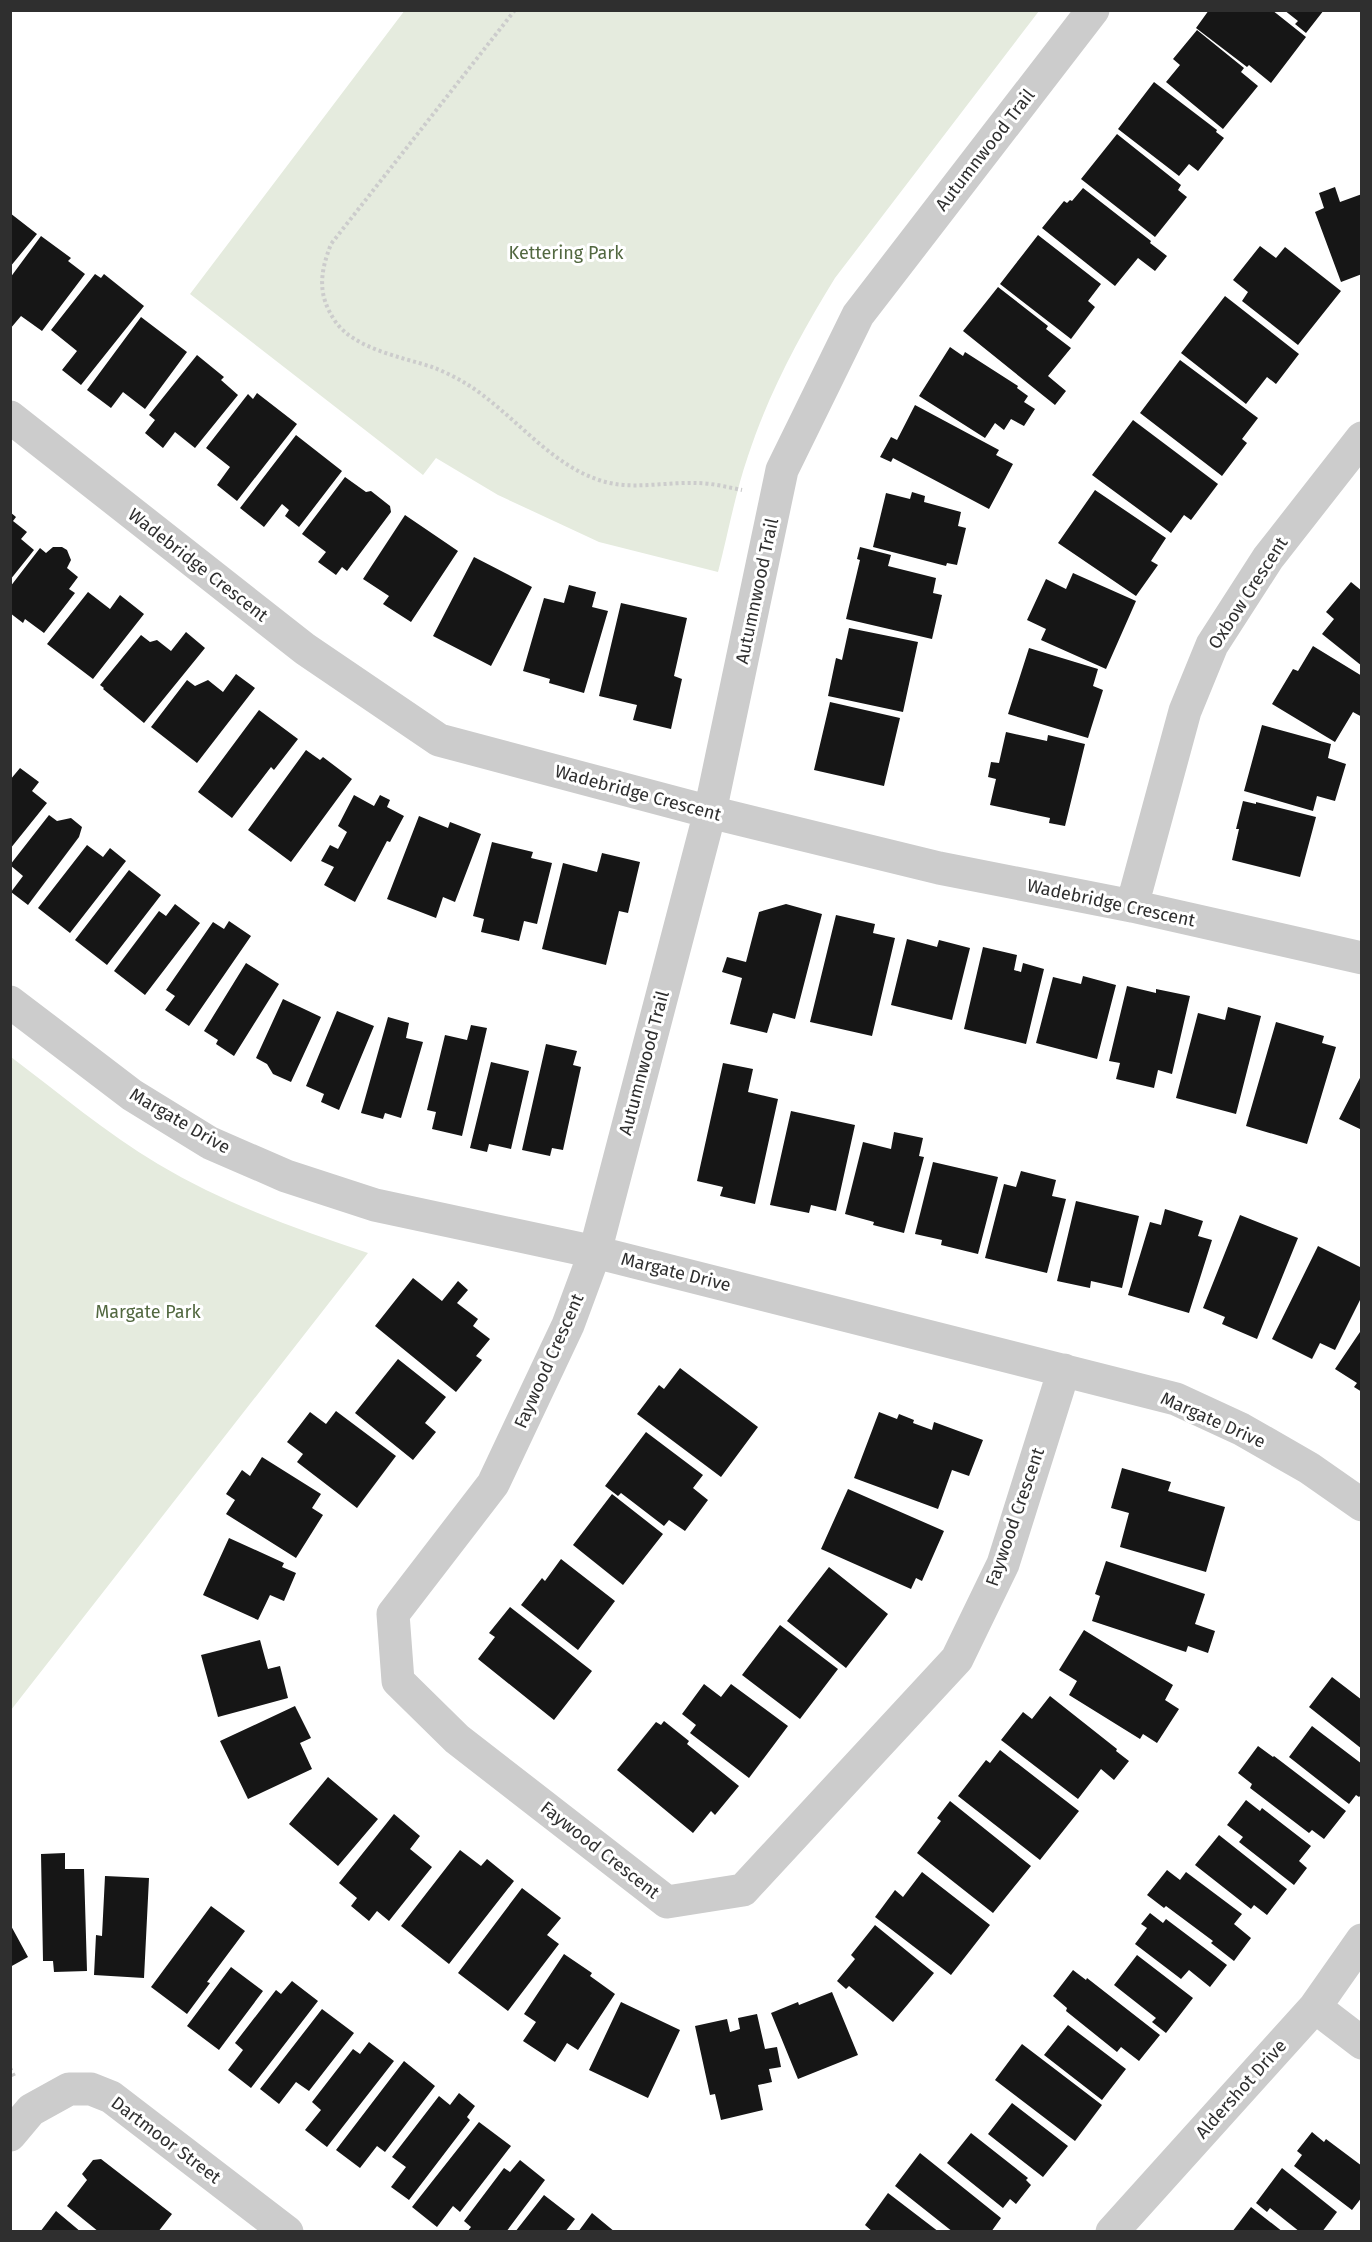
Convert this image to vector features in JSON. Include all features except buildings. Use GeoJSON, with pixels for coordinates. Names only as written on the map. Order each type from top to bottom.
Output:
{"type":"FeatureCollection","features":[{"type":"Feature","properties":{"kind":"street","name":"Autumnwood Trail"},"geometry":{"type":"LineString","coordinates":[[595,1252],[710,812],[782,470],[858,315],[1093,10]]}},
{"type":"Feature","properties":{"kind":"street","name":"Wadebridge Crescent"},"geometry":{"type":"LineString","coordinates":[[10,417],[305,649],[439,740],[710,812],[939,868],[1132,906],[1362,958]]}},
{"type":"Feature","properties":{"kind":"street","name":"Oxbow Crescent"},"geometry":{"type":"LineString","coordinates":[[1132,906],[1185,711],[1212,645],[1268,558],[1362,438]]}},
{"type":"Feature","properties":{"kind":"street","name":"Margate Drive"},"geometry":{"type":"LineString","coordinates":[[10,1002],[132,1095],[210,1143],[286,1176],[375,1205],[595,1252],[1176,1399],[1241,1429],[1309,1468],[1362,1505]]}},
{"type":"Feature","properties":{"kind":"street","name":"Faywood Crescent"},"geometry":{"type":"LineString","coordinates":[[595,1252],[568,1325],[493,1484],[393,1614],[398,1681],[457,1739],[667,1902],[743,1890],[957,1659],[1003,1564],[1064,1370]]}},
{"type":"Feature","properties":{"kind":"street","name":"Aldershot Drive"},"geometry":{"type":"LineString","coordinates":[[1112,2232],[1315,2007],[1362,1940]]}},
{"type":"Feature","properties":{"kind":"street"},"geometry":{"type":"LineString","coordinates":[[1315,2007],[1362,2043]]}},
{"type":"Feature","properties":{"kind":"street","name":"Dartmoor Street"},"geometry":{"type":"LineString","coordinates":[[10,2135],[31,2110],[69,2089],[91,2090],[111,2097],[287,2232]]}},
{"type":"Feature","properties":{"kind":"path"},"geometry":{"type":"LineString","coordinates":[[514,10],[331,244],[322,267],[321,285],[325,303],[336,323],[357,340],[386,353],[435,368],[465,383],[494,404],[551,453],[580,472],[615,484],[698,483],[742,490]]}},
{"type":"Feature","properties":{"kind":"green space","name":"Kettering Park"},"geometry":{"type":"Polygon","coordinates":[[[405,10],[1039,11],[835,278],[810,321],[786,364],[756,432],[739,485],[718,572],[599,542],[498,495],[436,458],[423,475],[190,294],[405,10]]]}},
{"type":"Feature","properties":{"kind":"green space","name":"Margate Park"},"geometry":{"type":"Polygon","coordinates":[[[11,1057],[120,1139],[183,1178],[260,1214],[368,1253],[11,1710],[11,1057]]]}}]}
